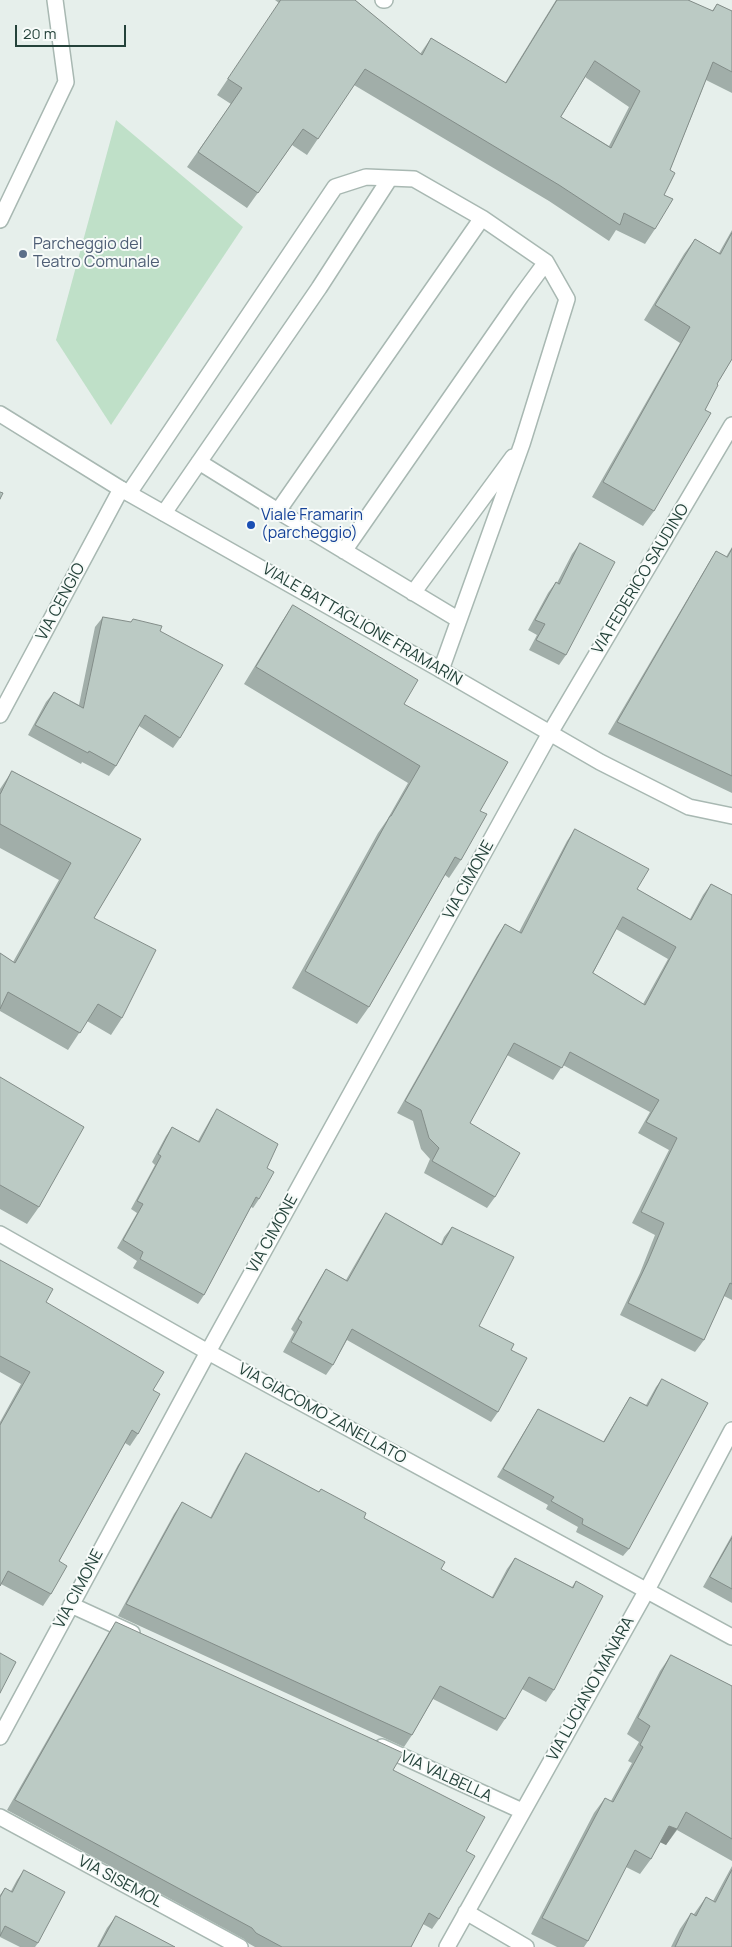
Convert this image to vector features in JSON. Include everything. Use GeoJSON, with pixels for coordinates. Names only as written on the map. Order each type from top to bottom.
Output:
{"type":"FeatureCollection","features":[{"type":"Feature","properties":{"kind":"street"},"geometry":{"type":"LineString","coordinates":[[0,220],[66,82],[55,0]]}},
{"type":"Feature","properties":{"kind":"street","name":"VIA CENGIO"},"geometry":{"type":"LineString","coordinates":[[0,715],[125,491],[335,187],[366,177],[414,179],[482,218],[546,262]]}},
{"type":"Feature","properties":{"kind":"street"},"geometry":{"type":"LineString","coordinates":[[164,513],[313,296],[390,178]]}},
{"type":"Feature","properties":{"kind":"street"},"geometry":{"type":"LineString","coordinates":[[278,512],[482,218]]}},
{"type":"Feature","properties":{"kind":"street"},"geometry":{"type":"LineString","coordinates":[[344,551],[546,262],[567,299],[522,444],[441,670]]}},
{"type":"Feature","properties":{"kind":"street","name":"VIALE BATTAGLIONE FRAMARIN"},"geometry":{"type":"LineString","coordinates":[[0,414],[125,491],[600,762],[689,807],[732,816]]}},
{"type":"Feature","properties":{"kind":"street","name":"VIA FEDERICO SAUDINO"},"geometry":{"type":"LineString","coordinates":[[550,733],[732,424]]}},
{"type":"Feature","properties":{"kind":"street"},"geometry":{"type":"LineString","coordinates":[[413,593],[522,444]]}},
{"type":"Feature","properties":{"kind":"street"},"geometry":{"type":"LineString","coordinates":[[199,462],[278,512],[459,620]]}},
{"type":"Feature","properties":{"kind":"street","name":"VIA CIMONE"},"geometry":{"type":"LineString","coordinates":[[0,1737],[208,1352],[550,733]]}},
{"type":"Feature","properties":{"kind":"street","name":"VIA GIACOMO ZANELLATO"},"geometry":{"type":"LineString","coordinates":[[0,1234],[208,1352],[732,1637]]}},
{"type":"Feature","properties":{"kind":"street","name":"VIA LUCIANO MANARA"},"geometry":{"type":"LineString","coordinates":[[447,1947],[646,1590],[732,1430]]}},
{"type":"Feature","properties":{"kind":"street"},"geometry":{"type":"LineString","coordinates":[[71,1605],[143,1638]]}},
{"type":"Feature","properties":{"kind":"street","name":"VIA VALBELLA"},"geometry":{"type":"LineString","coordinates":[[368,1741],[522,1811]]}},
{"type":"Feature","properties":{"kind":"street","name":"VIA SISEMOL"},"geometry":{"type":"LineString","coordinates":[[0,1817],[240,1947]]}},
{"type":"Feature","properties":{"kind":"street"},"geometry":{"type":"LineString","coordinates":[[466,1912],[526,1947]]}},
{"type":"Feature","properties":{"kind":"green space"},"geometry":{"type":"Polygon","coordinates":[[[116,120],[243,227],[111,425],[56,340],[116,120]]]}},
{"type":"Feature","properties":{"kind":"building"},"geometry":{"type":"Polygon","coordinates":[[[281,0],[355,0],[422,55],[431,38],[506,83],[557,0],[688,0],[713,11],[717,4],[732,11],[732,72],[713,62],[670,170],[675,173],[664,195],[673,199],[655,229],[624,213],[620,225],[559,185],[365,69],[318,139],[303,129],[258,193],[198,152],[242,88],[228,79],[281,0]],[[595,61],[561,117],[611,148],[640,91],[595,61]]]}},
{"type":"Feature","properties":{"kind":"building"},"geometry":{"type":"Polygon","coordinates":[[[732,233],[732,359],[717,384],[705,410],[711,413],[654,511],[603,482],[690,327],[655,305],[695,239],[720,254],[732,233]]]}},
{"type":"Feature","properties":{"kind":"building"},"geometry":{"type":"Polygon","coordinates":[[[580,543],[615,562],[566,655],[536,640],[545,624],[535,620],[556,582],[559,584],[580,543]]]}},
{"type":"Feature","properties":{"kind":"building"},"geometry":{"type":"Polygon","coordinates":[[[732,549],[732,776],[617,722],[716,551],[727,557],[732,549]]]}},
{"type":"Feature","properties":{"kind":"building"},"geometry":{"type":"Polygon","coordinates":[[[293,605],[418,680],[404,704],[508,762],[480,811],[487,814],[461,860],[455,857],[369,1007],[305,971],[390,816],[420,766],[256,667],[293,605]]]}},
{"type":"Feature","properties":{"kind":"building"},"geometry":{"type":"Polygon","coordinates":[[[103,617],[131,622],[133,619],[162,626],[160,631],[223,665],[180,738],[145,715],[116,766],[35,725],[54,692],[83,708],[103,617]]]}},
{"type":"Feature","properties":{"kind":"building"},"geometry":{"type":"Polygon","coordinates":[[[12,771],[141,839],[94,918],[156,950],[122,1018],[98,1004],[80,1033],[8,992],[0,1009],[0,953],[15,963],[71,863],[0,824],[0,795],[12,771]]]}},
{"type":"Feature","properties":{"kind":"building"},"geometry":{"type":"Polygon","coordinates":[[[575,829],[649,869],[637,889],[691,920],[711,884],[732,895],[732,1284],[730,1283],[704,1340],[628,1303],[664,1223],[641,1212],[677,1138],[646,1122],[659,1100],[570,1052],[562,1068],[514,1043],[470,1123],[520,1153],[495,1197],[432,1161],[439,1148],[429,1138],[421,1110],[405,1101],[505,924],[521,933],[575,829]],[[623,917],[593,973],[645,1005],[676,947],[623,917]]]}},
{"type":"Feature","properties":{"kind":"building"},"geometry":{"type":"Polygon","coordinates":[[[0,1077],[84,1127],[39,1207],[0,1185],[0,1077]]]}},
{"type":"Feature","properties":{"kind":"building"},"geometry":{"type":"Polygon","coordinates":[[[217,1109],[278,1144],[267,1168],[274,1172],[259,1199],[256,1197],[204,1295],[140,1259],[143,1252],[123,1240],[143,1204],[137,1201],[161,1156],[158,1154],[172,1127],[199,1142],[217,1109]]]}},
{"type":"Feature","properties":{"kind":"building"},"geometry":{"type":"Polygon","coordinates":[[[386,1213],[442,1245],[452,1227],[514,1257],[479,1326],[514,1344],[511,1350],[527,1358],[498,1412],[352,1329],[333,1365],[291,1342],[302,1322],[298,1319],[326,1269],[347,1281],[386,1213]]]}},
{"type":"Feature","properties":{"kind":"building"},"geometry":{"type":"Polygon","coordinates":[[[0,1260],[53,1289],[46,1302],[164,1372],[153,1390],[160,1394],[138,1434],[132,1430],[59,1561],[67,1566],[51,1594],[8,1571],[0,1586],[0,1425],[30,1372],[0,1356],[0,1260]]]}},
{"type":"Feature","properties":{"kind":"building"},"geometry":{"type":"Polygon","coordinates":[[[662,1379],[708,1403],[629,1549],[582,1524],[583,1519],[551,1501],[554,1497],[503,1469],[538,1409],[604,1442],[630,1397],[647,1406],[662,1379]]]}},
{"type":"Feature","properties":{"kind":"building"},"geometry":{"type":"Polygon","coordinates":[[[246,1453],[319,1492],[321,1489],[366,1513],[364,1518],[445,1562],[441,1569],[493,1598],[515,1558],[573,1588],[576,1581],[603,1596],[554,1690],[529,1677],[505,1719],[440,1686],[412,1735],[126,1604],[182,1502],[211,1518],[246,1453]]]}},
{"type":"Feature","properties":{"kind":"building"},"geometry":{"type":"Polygon","coordinates":[[[732,1538],[732,1589],[710,1577],[732,1538]]]}},
{"type":"Feature","properties":{"kind":"building"},"geometry":{"type":"Polygon","coordinates":[[[116,1622],[403,1753],[393,1770],[485,1817],[466,1851],[475,1856],[439,1919],[429,1913],[411,1947],[282,1947],[256,1933],[252,1928],[15,1800],[116,1622]]]}},
{"type":"Feature","properties":{"kind":"building"},"geometry":{"type":"Polygon","coordinates":[[[0,1653],[16,1662],[0,1693],[0,1653]]]}},
{"type":"Feature","properties":{"kind":"building"},"geometry":{"type":"Polygon","coordinates":[[[671,1655],[732,1686],[732,1839],[686,1812],[677,1829],[669,1826],[651,1859],[635,1850],[588,1941],[542,1918],[605,1798],[613,1802],[643,1747],[640,1745],[650,1726],[638,1718],[671,1655]]]}},
{"type":"Feature","properties":{"kind":"building"},"geometry":{"type":"Polygon","coordinates":[[[24,1870],[65,1892],[38,1943],[5,1926],[0,1936],[0,1897],[5,1888],[12,1892],[24,1870]]]}},
{"type":"Feature","properties":{"kind":"building"},"geometry":{"type":"Polygon","coordinates":[[[732,1870],[732,1947],[675,1947],[691,1913],[696,1916],[706,1897],[715,1902],[732,1870]]]}},
{"type":"Feature","properties":{"kind":"building"},"geometry":{"type":"Polygon","coordinates":[[[116,1916],[175,1947],[99,1947],[116,1916]]]}},
{"type":"Feature","properties":{"kind":"place","name":"Parcheggio del Teatro Comunale"},"geometry":{"type":"Point","coordinates":[23,254]}},
{"type":"Feature","properties":{"kind":"place","name":"Viale Framarin (parcheggio)"},"geometry":{"type":"Point","coordinates":[251,525]}}]}
